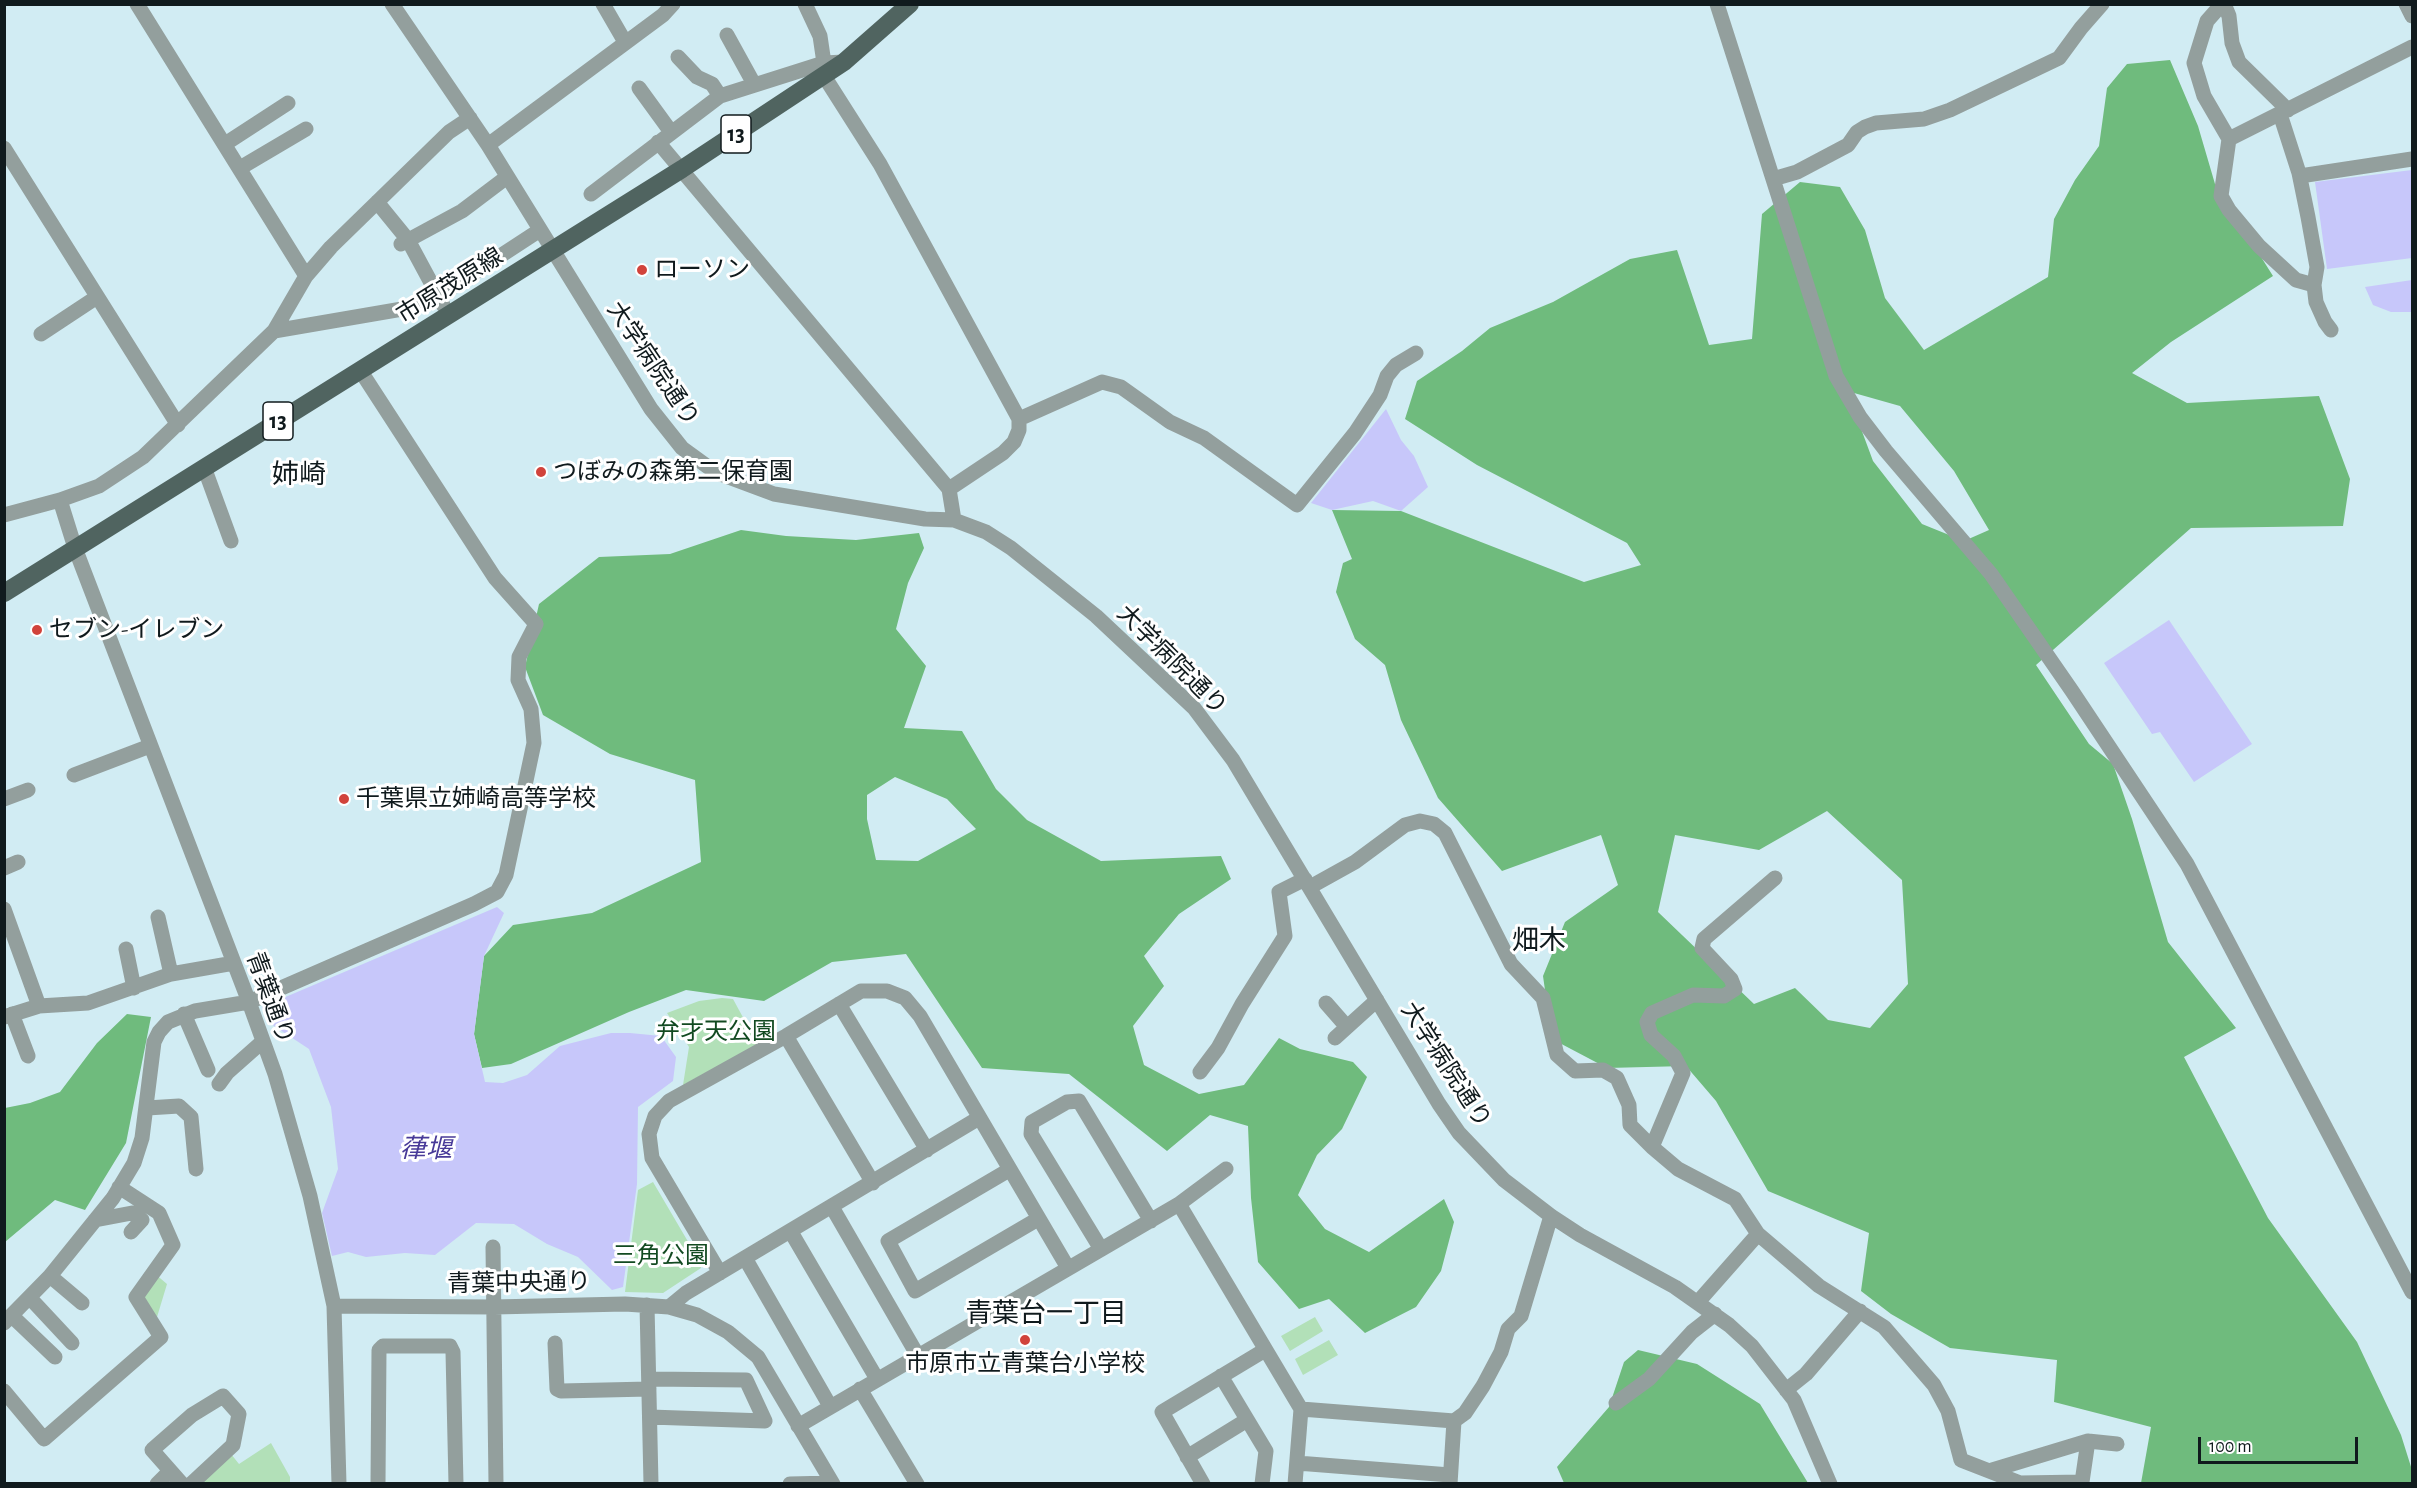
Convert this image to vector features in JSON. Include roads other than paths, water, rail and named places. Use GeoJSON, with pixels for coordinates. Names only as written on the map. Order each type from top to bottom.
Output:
{"type":"FeatureCollection","features":[{"type":"Feature","properties":{"kind":"main road","name":"市原茂原線"},"geometry":{"type":"LineString","coordinates":[[4,593],[682,169],[824,69],[844,62],[910,4]]}},
{"type":"Feature","properties":{"kind":"street"},"geometry":{"type":"LineString","coordinates":[[137,4],[306,276]]}},
{"type":"Feature","properties":{"kind":"street","name":"大学病院通り"},"geometry":{"type":"LineString","coordinates":[[392,4],[488,145],[651,409],[682,448],[715,472],[774,494],[924,519],[954,520],[986,532],[1011,548],[1096,616],[1194,708],[1233,760],[1439,1104],[1459,1133],[1504,1180],[1551,1216],[1698,1302],[1752,1346],[1794,1400],[1830,1484]]}},
{"type":"Feature","properties":{"kind":"street"},"geometry":{"type":"LineString","coordinates":[[603,4],[625,42]]}},
{"type":"Feature","properties":{"kind":"street"},"geometry":{"type":"LineString","coordinates":[[488,145],[663,15],[673,4]]}},
{"type":"Feature","properties":{"kind":"street"},"geometry":{"type":"LineString","coordinates":[[805,4],[820,36],[824,69],[880,164],[1019,419],[1020,430],[1014,442],[1003,453],[949,489]]}},
{"type":"Feature","properties":{"kind":"street"},"geometry":{"type":"LineString","coordinates":[[1718,4],[1836,376],[1860,417],[1886,451],[1991,574],[2187,864],[2412,1292]]}},
{"type":"Feature","properties":{"kind":"street"},"geometry":{"type":"LineString","coordinates":[[1773,179],[1797,172],[1848,146],[1857,132],[1864,127],[1876,123],[1924,119],[1950,110],[2059,58],[2102,4]]}},
{"type":"Feature","properties":{"kind":"street"},"geometry":{"type":"LineString","coordinates":[[2314,285],[2296,280],[2259,246],[2229,210],[2221,196],[2229,139],[2204,96],[2194,63],[2207,21],[2223,4],[2229,16],[2232,43],[2239,62],[2284,112],[2300,176],[2316,267],[2314,285],[2316,302],[2331,330]]}},
{"type":"Feature","properties":{"kind":"street"},"geometry":{"type":"LineString","coordinates":[[2406,4],[2412,16]]}},
{"type":"Feature","properties":{"kind":"street"},"geometry":{"type":"LineString","coordinates":[[727,35],[754,84]]}},
{"type":"Feature","properties":{"kind":"street"},"geometry":{"type":"LineString","coordinates":[[2229,139],[2412,47]]}},
{"type":"Feature","properties":{"kind":"street"},"geometry":{"type":"LineString","coordinates":[[678,57],[698,77],[712,84],[720,96]]}},
{"type":"Feature","properties":{"kind":"street"},"geometry":{"type":"LineString","coordinates":[[591,194],[720,96],[754,84],[824,69]]}},
{"type":"Feature","properties":{"kind":"street"},"geometry":{"type":"LineString","coordinates":[[639,88],[671,132]]}},
{"type":"Feature","properties":{"kind":"street"},"geometry":{"type":"LineString","coordinates":[[225,144],[288,103]]}},
{"type":"Feature","properties":{"kind":"street"},"geometry":{"type":"LineString","coordinates":[[6,511],[60,500],[99,486],[143,457],[274,331],[306,276],[331,247],[449,132],[470,118]]}},
{"type":"Feature","properties":{"kind":"street"},"geometry":{"type":"LineString","coordinates":[[240,168],[306,129]]}},
{"type":"Feature","properties":{"kind":"street"},"geometry":{"type":"LineString","coordinates":[[658,142],[949,489],[954,520]]}},
{"type":"Feature","properties":{"kind":"street"},"geometry":{"type":"LineString","coordinates":[[4,147],[178,424]]}},
{"type":"Feature","properties":{"kind":"street"},"geometry":{"type":"LineString","coordinates":[[2300,176],[2412,159]]}},
{"type":"Feature","properties":{"kind":"street"},"geometry":{"type":"LineString","coordinates":[[404,242],[462,211],[507,177]]}},
{"type":"Feature","properties":{"kind":"street"},"geometry":{"type":"LineString","coordinates":[[377,202],[439,296],[448,315]]}},
{"type":"Feature","properties":{"kind":"street"},"geometry":{"type":"LineString","coordinates":[[274,331],[408,308],[439,296],[540,230]]}},
{"type":"Feature","properties":{"kind":"street"},"geometry":{"type":"LineString","coordinates":[[41,333],[97,297]]}},
{"type":"Feature","properties":{"kind":"street"},"geometry":{"type":"LineString","coordinates":[[1019,419],[1102,382],[1121,387],[1170,422],[1204,438],[1297,505],[1355,433],[1396,365],[1416,353]]}},
{"type":"Feature","properties":{"kind":"street"},"geometry":{"type":"LineString","coordinates":[[55,1357],[8,1319],[50,1276],[95,1220],[134,1163],[142,1138],[147,1108],[154,1042],[168,1022],[184,1014],[249,1002],[474,904],[497,892],[506,875],[534,743],[531,709],[518,680],[519,657],[536,624],[495,578],[360,370]]}},
{"type":"Feature","properties":{"kind":"street"},"geometry":{"type":"LineString","coordinates":[[204,467],[231,541]]}},
{"type":"Feature","properties":{"kind":"street","name":"青葉通り"},"geometry":{"type":"LineString","coordinates":[[60,500],[75,548],[249,1002],[274,1074],[310,1196],[334,1306],[339,1484]]}},
{"type":"Feature","properties":{"kind":"street"},"geometry":{"type":"LineString","coordinates":[[74,775],[150,746]]}},
{"type":"Feature","properties":{"kind":"street"},"geometry":{"type":"LineString","coordinates":[[4,799],[28,789]]}},
{"type":"Feature","properties":{"kind":"street"},"geometry":{"type":"LineString","coordinates":[[1200,1072],[1218,1048],[1242,1004],[1285,936],[1279,892],[1307,883],[1355,862],[1405,825],[1427,821],[1445,833],[1511,963],[1543,998],[1557,1055],[1575,1071],[1603,1070],[1617,1078],[1629,1105],[1630,1125],[1652,1147],[1678,1169],[1735,1200],[1758,1234],[1819,1286],[1884,1327],[1934,1385],[1948,1411],[1961,1460],[2020,1483],[2082,1482],[2088,1441]]}},
{"type":"Feature","properties":{"kind":"street"},"geometry":{"type":"LineString","coordinates":[[1652,1147],[1683,1073],[1674,1056],[1651,1035],[1647,1022],[1652,1013],[1693,995],[1724,996],[1735,989],[1731,978],[1702,948],[1704,939],[1775,878]]}},
{"type":"Feature","properties":{"kind":"street"},"geometry":{"type":"LineString","coordinates":[[4,909],[39,1006]]}},
{"type":"Feature","properties":{"kind":"street"},"geometry":{"type":"LineString","coordinates":[[158,917],[171,974]]}},
{"type":"Feature","properties":{"kind":"street"},"geometry":{"type":"LineString","coordinates":[[126,949],[134,988]]}},
{"type":"Feature","properties":{"kind":"street"},"geometry":{"type":"LineString","coordinates":[[28,1056],[8,1015],[39,1006],[88,1003],[171,974],[234,963]]}},
{"type":"Feature","properties":{"kind":"street"},"geometry":{"type":"LineString","coordinates":[[720,1273],[652,1158],[649,1134],[655,1116],[669,1101],[861,991],[888,991],[905,998],[920,1016],[1068,1269]]}},
{"type":"Feature","properties":{"kind":"street"},"geometry":{"type":"LineString","coordinates":[[1335,1038],[1377,1000]]}},
{"type":"Feature","properties":{"kind":"street"},"geometry":{"type":"LineString","coordinates":[[1326,1003],[1347,1027]]}},
{"type":"Feature","properties":{"kind":"street"},"geometry":{"type":"LineString","coordinates":[[839,1004],[927,1150]]}},
{"type":"Feature","properties":{"kind":"street"},"geometry":{"type":"LineString","coordinates":[[184,1014],[208,1070]]}},
{"type":"Feature","properties":{"kind":"street"},"geometry":{"type":"LineString","coordinates":[[786,1036],[873,1183]]}},
{"type":"Feature","properties":{"kind":"street"},"geometry":{"type":"LineString","coordinates":[[219,1084],[227,1073],[262,1042]]}},
{"type":"Feature","properties":{"kind":"street"},"geometry":{"type":"LineString","coordinates":[[1101,1249],[1031,1134],[1032,1122],[1067,1102],[1079,1101],[1151,1221]]}},
{"type":"Feature","properties":{"kind":"street"},"geometry":{"type":"LineString","coordinates":[[147,1108],[178,1106],[191,1117],[196,1169]]}},
{"type":"Feature","properties":{"kind":"street"},"geometry":{"type":"LineString","coordinates":[[669,1307],[686,1293],[979,1118]]}},
{"type":"Feature","properties":{"kind":"street"},"geometry":{"type":"LineString","coordinates":[[798,1426],[1151,1221],[1179,1204],[1226,1169]]}},
{"type":"Feature","properties":{"kind":"street"},"geometry":{"type":"LineString","coordinates":[[1009,1170],[888,1240],[915,1291],[1038,1219]]}},
{"type":"Feature","properties":{"kind":"street"},"geometry":{"type":"LineString","coordinates":[[4,1391],[44,1439],[161,1337],[136,1297],[173,1245],[159,1212],[119,1187]]}},
{"type":"Feature","properties":{"kind":"street"},"geometry":{"type":"LineString","coordinates":[[1179,1204],[1300,1409],[1295,1484]]}},
{"type":"Feature","properties":{"kind":"street"},"geometry":{"type":"LineString","coordinates":[[832,1207],[918,1356]]}},
{"type":"Feature","properties":{"kind":"street"},"geometry":{"type":"LineString","coordinates":[[95,1220],[132,1213],[142,1220],[131,1232]]}},
{"type":"Feature","properties":{"kind":"street"},"geometry":{"type":"LineString","coordinates":[[1300,1409],[1454,1421],[1465,1413],[1501,1352],[1508,1329],[1521,1316],[1551,1216]]}},
{"type":"Feature","properties":{"kind":"street"},"geometry":{"type":"LineString","coordinates":[[790,1232],[878,1379]]}},
{"type":"Feature","properties":{"kind":"street"},"geometry":{"type":"LineString","coordinates":[[1698,1302],[1758,1234]]}},
{"type":"Feature","properties":{"kind":"street"},"geometry":{"type":"LineString","coordinates":[[493,1247],[496,1484]]}},
{"type":"Feature","properties":{"kind":"street"},"geometry":{"type":"LineString","coordinates":[[745,1258],[830,1406]]}},
{"type":"Feature","properties":{"kind":"street"},"geometry":{"type":"LineString","coordinates":[[50,1276],[82,1303]]}},
{"type":"Feature","properties":{"kind":"street"},"geometry":{"type":"LineString","coordinates":[[30,1298],[72,1343]]}},
{"type":"Feature","properties":{"kind":"street"},"geometry":{"type":"LineString","coordinates":[[647,1305],[651,1484]]}},
{"type":"Feature","properties":{"kind":"street","name":"青葉中央通り"},"geometry":{"type":"LineString","coordinates":[[334,1306],[647,1305],[669,1307],[713,1322],[758,1357],[833,1483]]}},
{"type":"Feature","properties":{"kind":"street"},"geometry":{"type":"LineString","coordinates":[[1786,1390],[1806,1374],[1860,1311]]}},
{"type":"Feature","properties":{"kind":"street"},"geometry":{"type":"LineString","coordinates":[[1616,1403],[1649,1379],[1692,1332],[1715,1314]]}},
{"type":"Feature","properties":{"kind":"street"},"geometry":{"type":"LineString","coordinates":[[555,1343],[557,1389],[561,1391],[746,1380],[765,1421],[650,1417]]}},
{"type":"Feature","properties":{"kind":"street"},"geometry":{"type":"LineString","coordinates":[[378,1484],[379,1350],[383,1346],[450,1346],[453,1352],[456,1484]]}},
{"type":"Feature","properties":{"kind":"street"},"geometry":{"type":"LineString","coordinates":[[1203,1484],[1162,1412],[1265,1350]]}},
{"type":"Feature","properties":{"kind":"street"},"geometry":{"type":"LineString","coordinates":[[1221,1376],[1266,1451],[1262,1484]]}},
{"type":"Feature","properties":{"kind":"street"},"geometry":{"type":"LineString","coordinates":[[860,1389],[917,1484]]}},
{"type":"Feature","properties":{"kind":"street"},"geometry":{"type":"LineString","coordinates":[[182,1484],[152,1450],[192,1415],[223,1396],[239,1414],[232,1445],[191,1484]]}},
{"type":"Feature","properties":{"kind":"street"},"geometry":{"type":"LineString","coordinates":[[1187,1456],[1247,1420]]}},
{"type":"Feature","properties":{"kind":"street"},"geometry":{"type":"LineString","coordinates":[[1297,1463],[1450,1479],[1454,1421]]}},
{"type":"Feature","properties":{"kind":"street"},"geometry":{"type":"LineString","coordinates":[[1989,1471],[2088,1441],[2117,1444]]}},
{"type":"Feature","properties":{"kind":"street"},"geometry":{"type":"LineString","coordinates":[[157,1484],[170,1471]]}},
{"type":"Feature","properties":{"kind":"street"},"geometry":{"type":"LineString","coordinates":[[790,1484],[833,1483]]}},
{"type":"Feature","properties":{"kind":"water"},"geometry":{"type":"Polygon","coordinates":[[[2412,170],[2412,258],[2327,269],[2315,182],[2412,170]]]}},
{"type":"Feature","properties":{"kind":"water"},"geometry":{"type":"Polygon","coordinates":[[[2412,280],[2412,312],[2391,312],[2373,305],[2365,287],[2412,280]]]}},
{"type":"Feature","properties":{"kind":"water"},"geometry":{"type":"Polygon","coordinates":[[[1386,409],[1401,440],[1414,456],[1428,487],[1401,511],[1373,501],[1332,510],[1311,503],[1386,409]]]}},
{"type":"Feature","properties":{"kind":"water"},"geometry":{"type":"Polygon","coordinates":[[[2169,620],[2252,744],[2194,782],[2160,732],[2152,734],[2104,663],[2169,620]]]}},
{"type":"Feature","properties":{"kind":"water","name":"葎堰"},"geometry":{"type":"Polygon","coordinates":[[[497,907],[504,913],[484,956],[474,1034],[485,1082],[503,1083],[527,1075],[560,1046],[611,1033],[661,1036],[676,1057],[673,1081],[638,1107],[637,1184],[623,1287],[612,1290],[578,1257],[547,1244],[514,1224],[476,1223],[435,1255],[405,1253],[366,1257],[348,1252],[332,1256],[322,1213],[338,1169],[331,1107],[309,1049],[268,1022],[262,1007],[497,907]]]}},
{"type":"Feature","properties":{"kind":"place","name":"ローソン"},"geometry":{"type":"Point","coordinates":[642,270]}},
{"type":"Feature","properties":{"kind":"place","name":"つぼみの森第二保育園"},"geometry":{"type":"Point","coordinates":[541,472]}},
{"type":"Feature","properties":{"kind":"place","name":"セブン-イレブン"},"geometry":{"type":"Point","coordinates":[37,630]}},
{"type":"Feature","properties":{"kind":"place","name":"千葉県立姉崎高等学校"},"geometry":{"type":"Point","coordinates":[344,799]}},
{"type":"Feature","properties":{"kind":"place","name":"市原市立青葉台小学校"},"geometry":{"type":"Point","coordinates":[1025,1340]}},
{"type":"Feature","properties":{"kind":"district","name":"姉崎"},"geometry":{"type":"Point","coordinates":[299,475]}},
{"type":"Feature","properties":{"kind":"district","name":"畑木"},"geometry":{"type":"Point","coordinates":[1539,941]}},
{"type":"Feature","properties":{"kind":"district","name":"青葉台一丁目"},"geometry":{"type":"Point","coordinates":[1046,1314]}},
{"type":"Feature","properties":{"kind":"park label","name":"弁才天公園"},"geometry":{"type":"Point","coordinates":[716,1032]}},
{"type":"Feature","properties":{"kind":"park label","name":"三角公園"},"geometry":{"type":"Point","coordinates":[661,1256]}}]}
